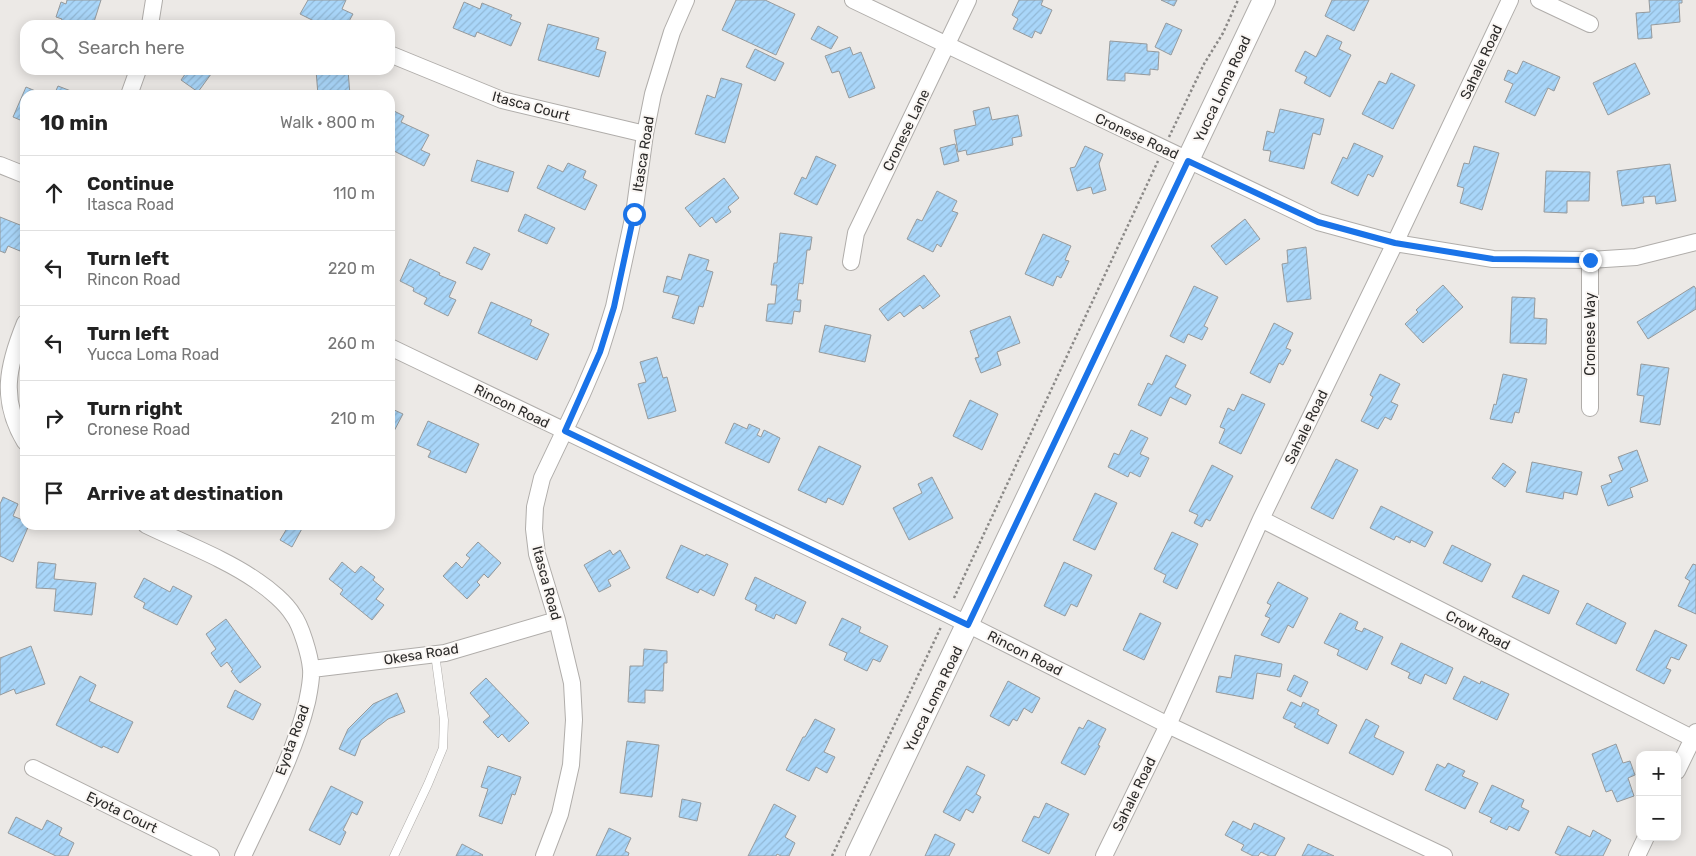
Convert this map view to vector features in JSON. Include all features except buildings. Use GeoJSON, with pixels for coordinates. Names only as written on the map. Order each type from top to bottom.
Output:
{"type":"FeatureCollection","features":[{"type":"Feature","properties":{"kind":"main road","name":"Yucca Loma Road"},"geometry":{"type":"LineString","coordinates":[[858,856],[1264,0]]}},
{"type":"Feature","properties":{"kind":"street"},"geometry":{"type":"LineString","coordinates":[[151,20],[154,0]]}},
{"type":"Feature","properties":{"kind":"street","name":"Itasca Road"},"geometry":{"type":"LineString","coordinates":[[544,856],[560,814],[571,765],[574,720],[572,683],[557,620],[537,554],[534,529],[535,507],[542,478],[600,352],[614,307],[634,214],[645,134],[653,94],[672,32],[686,0]]}},
{"type":"Feature","properties":{"kind":"street","name":"Cronese Road"},"geometry":{"type":"LineString","coordinates":[[853,0],[1318,222],[1395,243],[1493,259],[1590,260],[1636,257],[1696,242]]}},
{"type":"Feature","properties":{"kind":"street","name":"Cronese Lane"},"geometry":{"type":"LineString","coordinates":[[851,262],[856,233],[968,0]]}},
{"type":"Feature","properties":{"kind":"street","name":"Sahale Road"},"geometry":{"type":"LineString","coordinates":[[1104,856],[1168,725],[1261,519],[1510,0]]}},
{"type":"Feature","properties":{"kind":"street"},"geometry":{"type":"LineString","coordinates":[[1539,0],[1590,24]]}},
{"type":"Feature","properties":{"kind":"street","name":"Itasca Court"},"geometry":{"type":"LineString","coordinates":[[395,56],[502,100],[645,134]]}},
{"type":"Feature","properties":{"kind":"street"},"geometry":{"type":"LineString","coordinates":[[131,90],[136,75]]}},
{"type":"Feature","properties":{"kind":"street"},"geometry":{"type":"LineString","coordinates":[[0,164],[20,173]]}},
{"type":"Feature","properties":{"kind":"street","name":"Cronese Way"},"geometry":{"type":"LineString","coordinates":[[1590,260],[1590,408]]}},
{"type":"Feature","properties":{"kind":"street"},"geometry":{"type":"LineString","coordinates":[[20,335],[6,390],[4,411],[20,435]]}},
{"type":"Feature","properties":{"kind":"street","name":"Rincon Road"},"geometry":{"type":"LineString","coordinates":[[395,349],[968,625],[1168,725],[1444,856]]}},
{"type":"Feature","properties":{"kind":"street","name":"Crow Road"},"geometry":{"type":"LineString","coordinates":[[1261,519],[1695,737]]}},
{"type":"Feature","properties":{"kind":"street","name":"Eyota Road"},"geometry":{"type":"LineString","coordinates":[[157,530],[222,561],[257,581],[294,615],[305,642],[312,669],[307,703],[293,748],[243,856]]}},
{"type":"Feature","properties":{"kind":"street","name":"Okesa Road"},"geometry":{"type":"LineString","coordinates":[[312,669],[445,653],[557,620]]}},
{"type":"Feature","properties":{"kind":"street"},"geometry":{"type":"LineString","coordinates":[[1681,763],[1695,737]]}},
{"type":"Feature","properties":{"kind":"street","name":"Eyota Court"},"geometry":{"type":"LineString","coordinates":[[33,768],[211,856]]}},
{"type":"Feature","properties":{"kind":"street"},"geometry":{"type":"LineString","coordinates":[[1637,856],[1644,841]]}},
{"type":"Feature","properties":{"kind":"lane"},"geometry":{"type":"LineString","coordinates":[[394,856],[443,748],[444,720],[435,654]]}},
{"type":"Feature","properties":{"kind":"path"},"geometry":{"type":"LineString","coordinates":[[1168,139],[1204,64],[1223,33],[1238,0]]}},
{"type":"Feature","properties":{"kind":"path"},"geometry":{"type":"LineString","coordinates":[[954,598],[1159,159]]}},
{"type":"Feature","properties":{"kind":"path"},"geometry":{"type":"LineString","coordinates":[[832,856],[942,626]]}},
{"type":"Feature","properties":{"kind":"route"},"geometry":{"type":"LineString","coordinates":[[634,214],[614,307],[600,352],[565,431],[968,625],[1188,161],[1318,222],[1395,243],[1493,259],[1590,260]]}}]}
